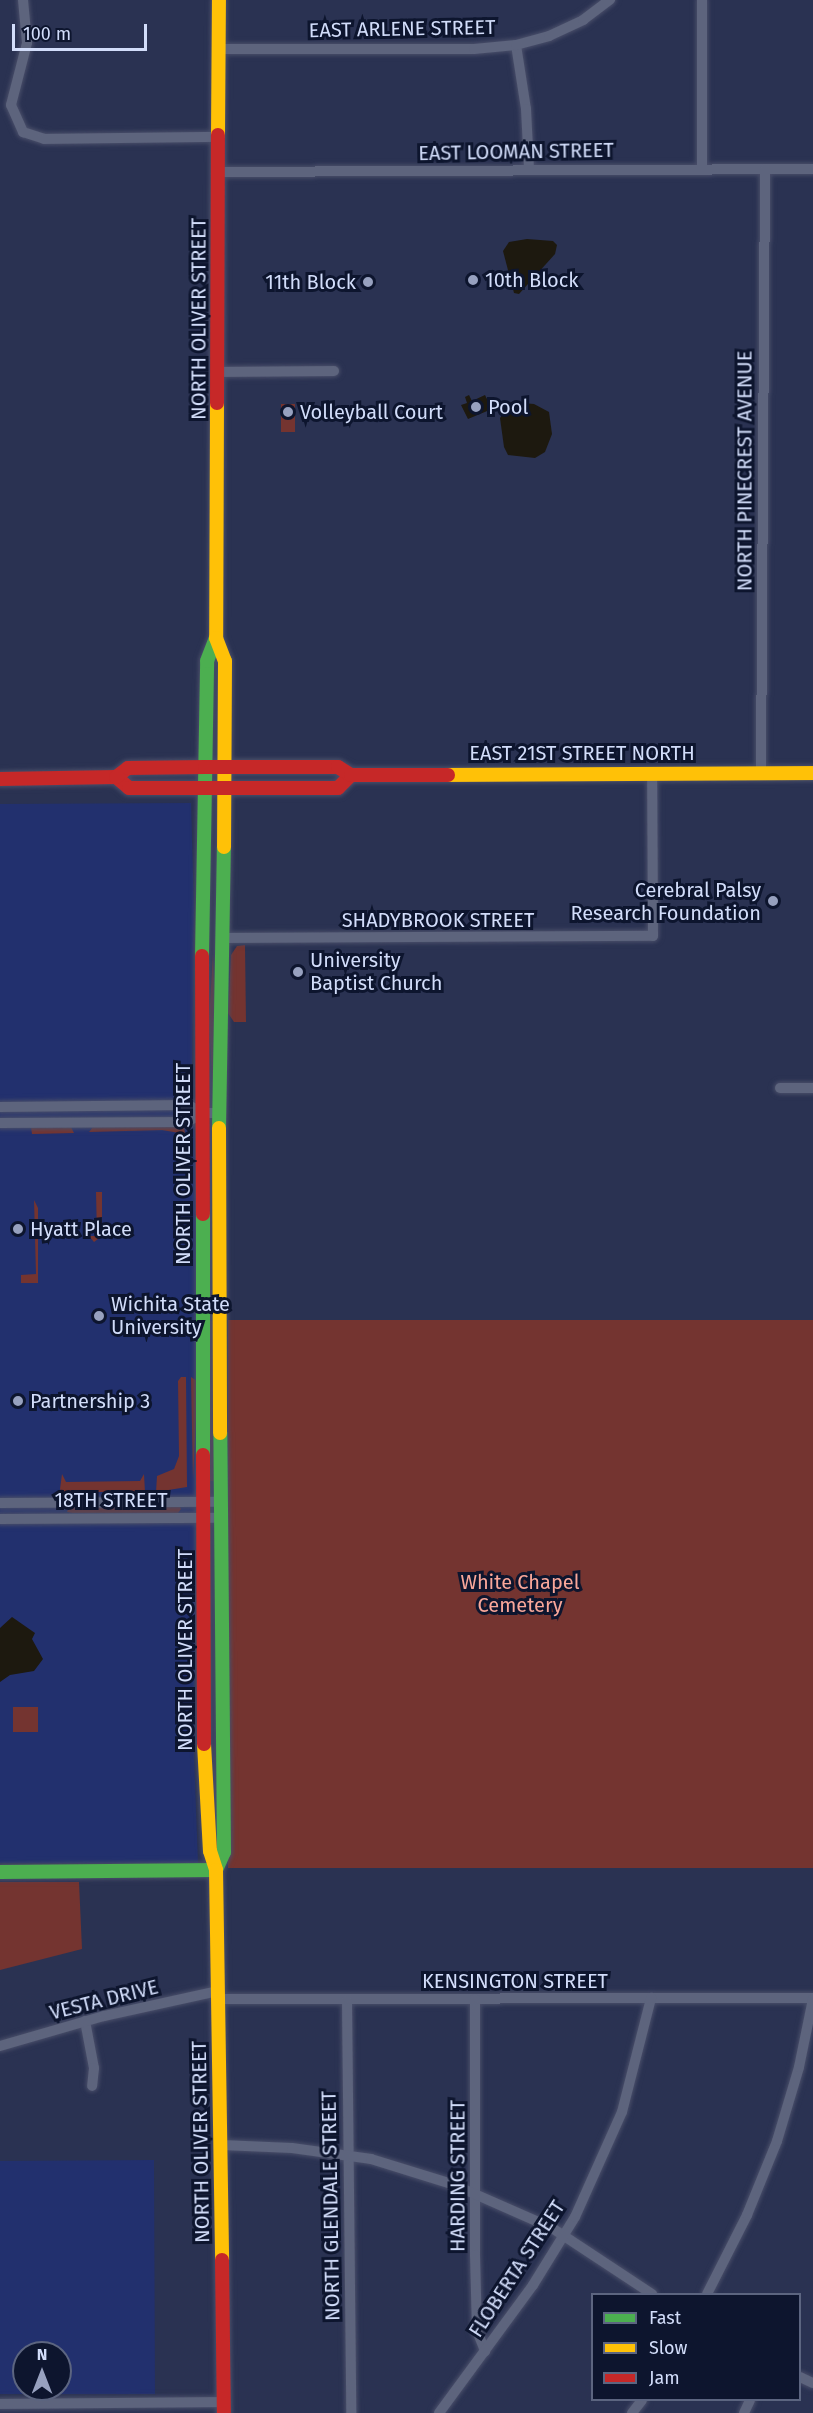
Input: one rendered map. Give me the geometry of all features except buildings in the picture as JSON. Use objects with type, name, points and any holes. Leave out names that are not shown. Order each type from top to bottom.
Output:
[{"type":"main road","name":"NORTH OLIVER STREET","points":[[219,0],[216,638],[207,661],[204,788],[204,1768],[210,1851],[216,1870],[222,2145],[224,2408]]},
{"type":"main road","name":"NORTH OLIVER STREET","points":[[216,638],[225,661],[226,767],[220,1113],[224,1852],[216,1870]]},
{"type":"main road","name":"EAST 21ST STREET NORTH","points":[[0,779],[116,777],[128,768],[205,767],[338,767],[351,775],[813,773]]},
{"type":"main road","name":"EAST 21ST STREET NORTH","points":[[116,777],[129,788],[338,788],[351,775]]},
{"type":"main road","points":[[0,1872],[216,1870]]},
{"type":"street","points":[[23,0],[27,43],[11,105],[17,125],[28,136],[44,139],[219,137]]},
{"type":"street","points":[[702,0],[702,169]]},
{"type":"street","name":"EAST ARLENE STREET","points":[[219,49],[474,49],[516,45],[557,32],[606,1]]},
{"type":"street","points":[[516,45],[526,109],[528,169]]},
{"type":"street","name":"NORTH PINECREST AVENUE","points":[[761,773],[765,169]]},
{"type":"street","name":"EAST LOOMAN STREET","points":[[218,172],[813,169]]},
{"type":"street","points":[[217,372],[334,371]]},
{"type":"street","name":"SHADYBROOK STREET","points":[[223,938],[653,936],[652,772]]},
{"type":"street","points":[[780,1088],[813,1088]]},
{"type":"street","points":[[0,1107],[188,1105],[203,1113],[220,1113]]},
{"type":"street","points":[[0,1123],[187,1122],[203,1113]]},
{"type":"street","name":"18TH STREET","points":[[0,1503],[222,1502]]},
{"type":"street","name":"18TH STREET","points":[[0,1519],[222,1518]]},
{"type":"street","name":"KENSINGTON STREET","points":[[218,1995],[347,2000],[813,1998]]},
{"type":"street","name":"VESTA DRIVE","points":[[0,2046],[85,2022],[218,1995]]},
{"type":"street","name":"FLOBERTA STREET","points":[[439,2413],[564,2235],[622,2112],[651,1998]]},
{"type":"street","points":[[708,2293],[747,2215],[777,2140],[800,2067],[813,1998]]},
{"type":"street","name":"HARDING STREET","points":[[475,1999],[477,2331],[484,2351]]},
{"type":"street","name":"NORTH GLENDALE STREET","points":[[347,2000],[351,2413]]},
{"type":"street","points":[[85,2022],[94,2068],[92,2086]]},
{"type":"street","points":[[222,2145],[371,2159],[475,2193],[564,2235],[649,2293]]},
{"type":"street","points":[[632,2413],[641,2401]]},
{"type":"street","points":[[0,2404],[95,2408],[224,2408]]},
{"type":"shaded area","points":[[527,239],[553,241],[557,245],[555,254],[519,294],[514,293],[503,251],[509,242]]},
{"type":"shaded area","name":"Pool","points":[[469,395],[472,401],[485,395],[492,409],[468,419],[461,405],[467,403],[465,397]]},
{"type":"shaded area","points":[[511,402],[534,404],[549,412],[552,434],[545,452],[535,458],[508,455],[504,447],[500,418]]},
{"type":"shaded area","name":"Wichita State University","points":[[191,803],[194,910],[192,1069],[198,1226],[194,1755],[198,1863],[0,1863],[0,804]]},
{"type":"shaded area","points":[[12,1617],[35,1633],[32,1639],[43,1659],[34,1671],[10,1675],[0,1682],[0,1628]]},
{"type":"shaded area","points":[[154,2160],[155,2394],[72,2394],[72,2341],[12,2341],[12,2394],[0,2394],[0,2161]]},
{"type":"green space","name":"Volleyball Court","points":[[281,404],[295,404],[295,432],[281,432]]},
{"type":"green space","points":[[245,945],[246,1022],[234,1022],[228,1013],[231,955],[237,946]]},
{"type":"green space","points":[[213,954],[216,1026],[213,1093],[209,1020]]},
{"type":"green space","points":[[31,1127],[71,1127],[74,1133],[32,1134]]},
{"type":"green space","points":[[93,1127],[184,1127],[185,1134],[162,1130],[89,1132]]},
{"type":"green space","points":[[96,1192],[102,1192],[102,1236],[94,1242],[89,1236],[97,1236]]},
{"type":"green space","points":[[34,1200],[38,1208],[38,1283],[21,1283],[21,1275],[36,1274]]},
{"type":"green space","name":"White Chapel Cemetery","points":[[228,1320],[813,1320],[813,1868],[228,1868]]},
{"type":"green space","points":[[209,1321],[215,1321],[215,1481],[210,1481]]},
{"type":"green space","points":[[181,1377],[186,1377],[187,1487],[156,1492],[157,1476],[174,1469],[179,1456],[178,1381]]},
{"type":"green space","points":[[191,1377],[197,1381],[193,1479]]},
{"type":"green space","points":[[62,1474],[66,1482],[140,1481],[144,1474],[145,1492],[62,1492],[60,1489]]},
{"type":"green space","points":[[69,1507],[180,1507],[181,1509],[178,1513],[72,1513],[67,1512]]},
{"type":"green space","points":[[13,1707],[38,1707],[38,1732],[13,1732]]},
{"type":"green space","points":[[0,1882],[79,1882],[82,1949],[0,1970]]},
{"type":"traffic: fast","points":[[202,956],[207,661],[216,638]]},
{"type":"traffic: fast","points":[[219,1128],[224,847]]},
{"type":"traffic: fast","points":[[203,1214],[203,1455]]},
{"type":"traffic: fast","points":[[216,1870],[224,1852],[220,1433]]},
{"type":"traffic: fast","points":[[0,1872],[216,1870]]},
{"type":"traffic: slow","points":[[218,135],[219,0]]},
{"type":"traffic: slow","points":[[217,403],[216,638],[225,661],[224,847]]},
{"type":"traffic: slow","points":[[448,775],[813,773]]},
{"type":"traffic: slow","points":[[219,1128],[220,1433]]},
{"type":"traffic: slow","points":[[204,1744],[210,1851],[216,1870],[222,2260]]},
{"type":"traffic: jam","points":[[217,403],[218,135]]},
{"type":"traffic: jam","points":[[0,779],[116,777],[128,768],[205,767],[338,767],[351,775],[448,775]]},
{"type":"traffic: jam","points":[[116,777],[129,788],[338,788],[351,775]]},
{"type":"traffic: jam","points":[[202,956],[203,1214]]},
{"type":"traffic: jam","points":[[203,1455],[204,1744]]},
{"type":"traffic: jam","points":[[222,2260],[224,2413]]},
{"type":"place","name":"10th Block","points":[[473,280]]},
{"type":"place","name":"11th Block","points":[[368,282]]},
{"type":"place","name":"Pool","points":[[476,407]]},
{"type":"place","name":"Volleyball Court","points":[[288,412]]},
{"type":"place","name":"Cerebral Palsy Research Foundation","points":[[773,901]]},
{"type":"place","name":"University Baptist Church","points":[[298,972]]},
{"type":"place","name":"Hyatt Place","points":[[18,1229]]},
{"type":"place","name":"Wichita State University","points":[[99,1316]]},
{"type":"place","name":"Partnership 3","points":[[18,1401]]}]
